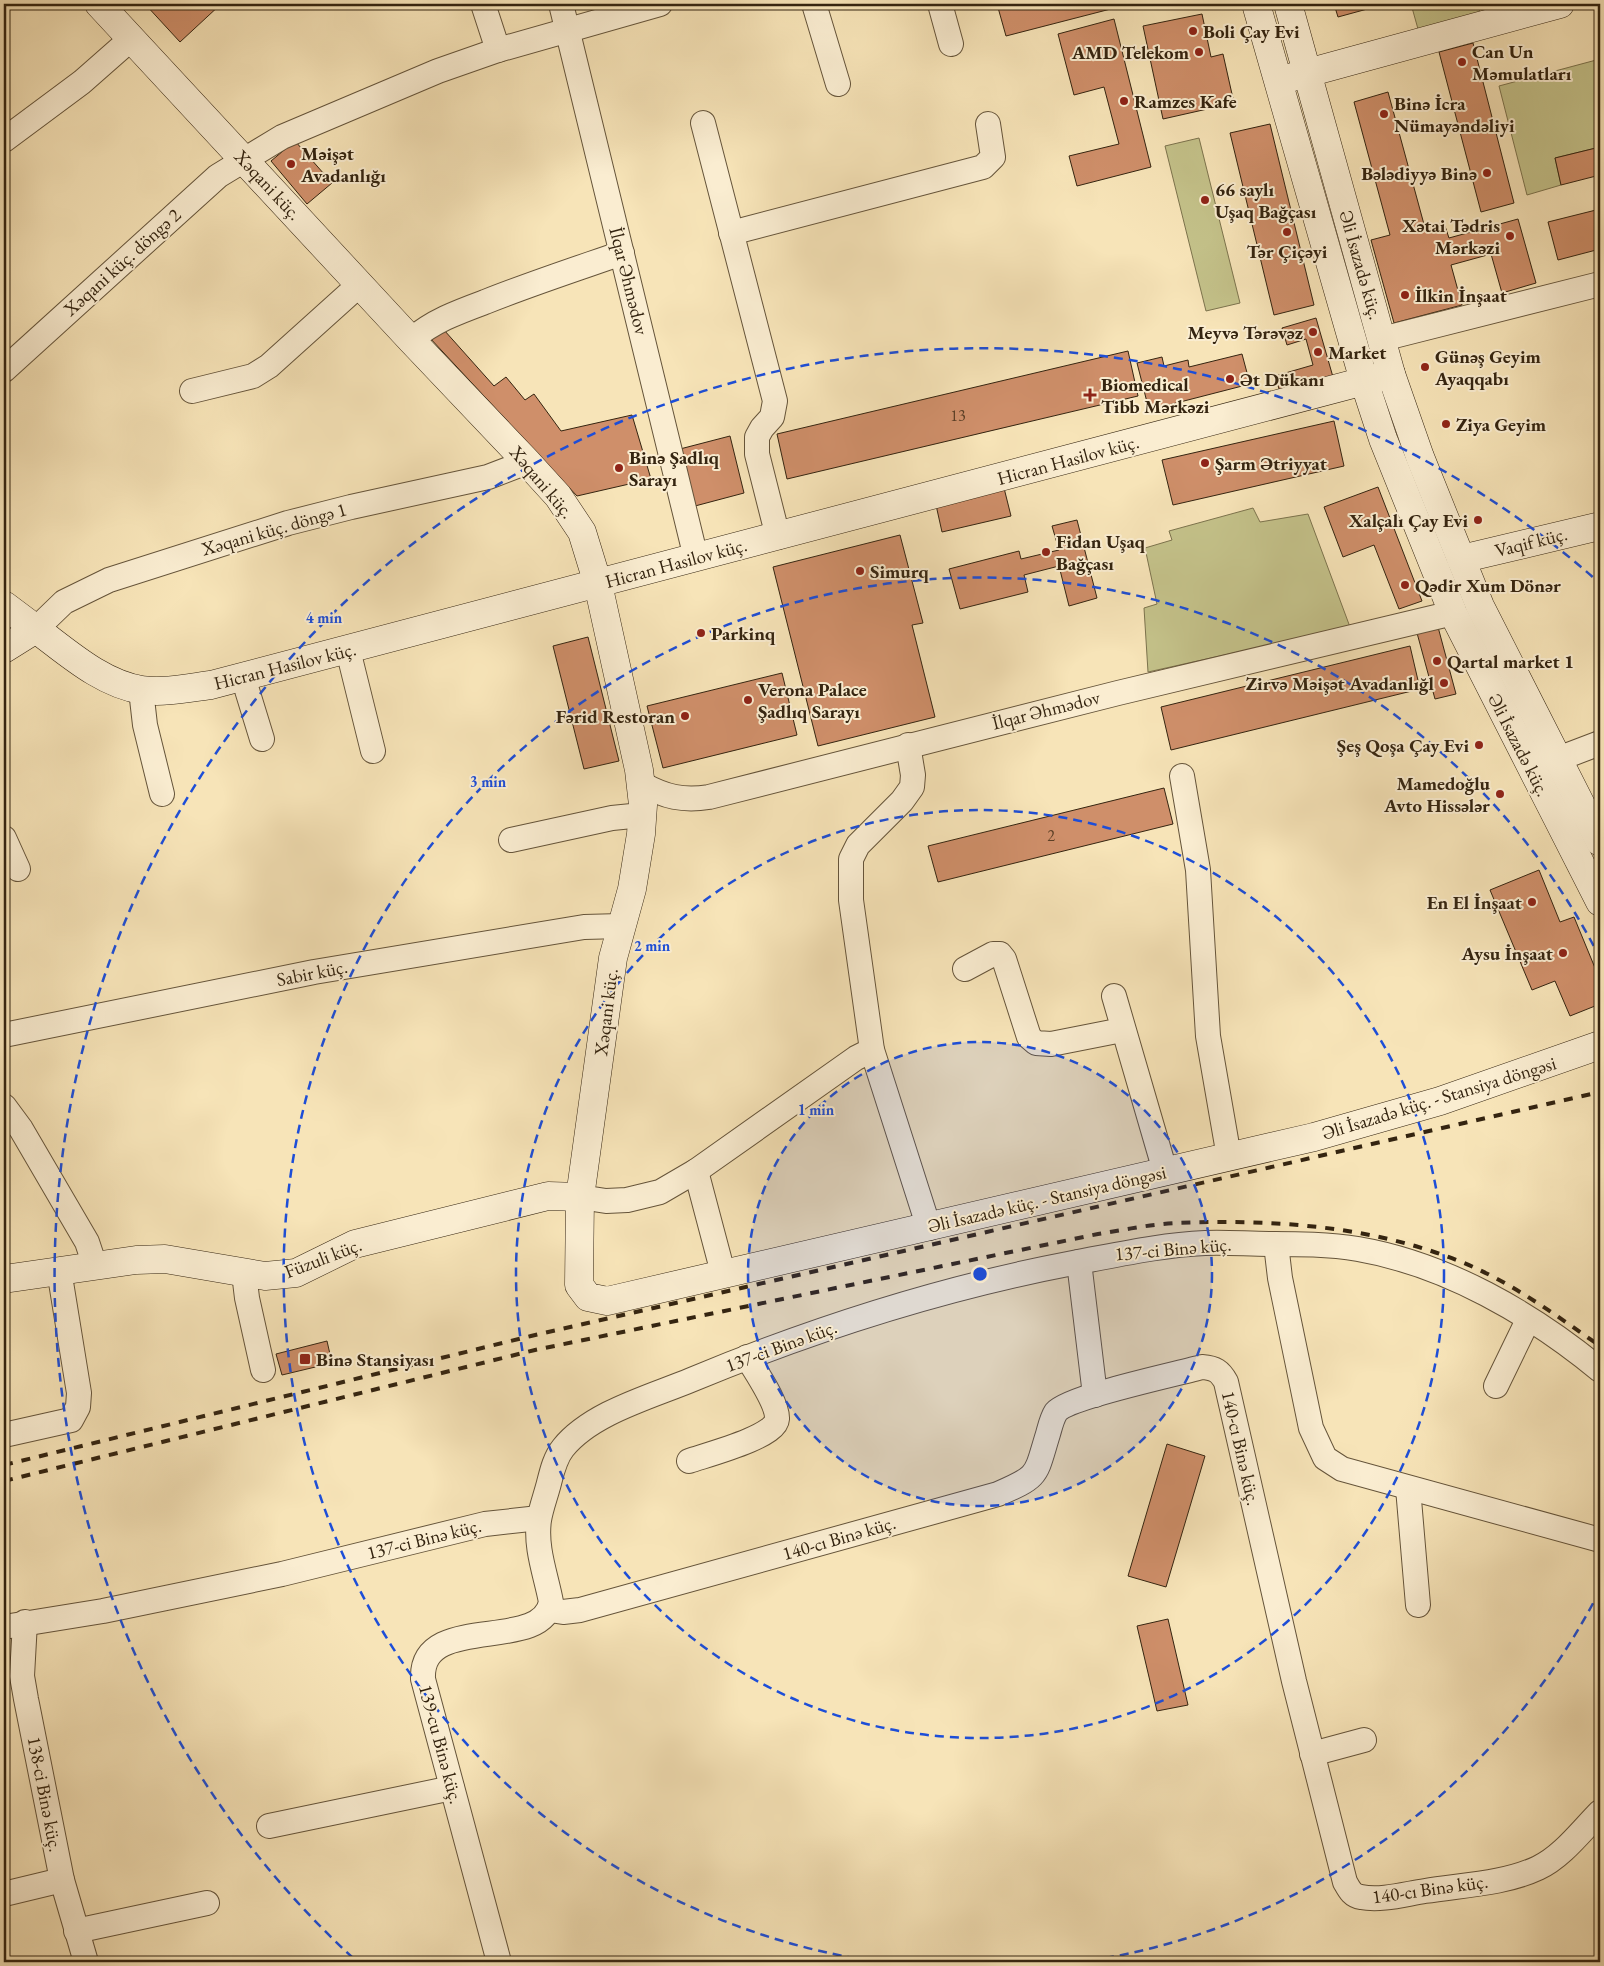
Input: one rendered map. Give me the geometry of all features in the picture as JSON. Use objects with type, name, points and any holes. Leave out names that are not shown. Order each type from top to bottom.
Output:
[{"type":"street","name":"Xəqani küç.","points":[[99,4],[244,158],[410,340],[527,462],[558,496],[582,532],[598,584],[642,784],[642,815],[632,889],[612,958],[580,1197]]},
{"type":"street","points":[[484,4],[498,50]]},
{"type":"street","name":"İlqar Əhmədov","points":[[561,4],[696,558]]},
{"type":"street","name":"Xəqani küç. döngə 2","points":[[4,370],[218,176],[244,158],[282,137],[438,71],[498,50],[660,4]]},
{"type":"street","points":[[814,4],[838,84]]},
{"type":"street","points":[[940,4],[951,44]]},
{"type":"street","name":"Əli İsazadə küç.","points":[[1256,4],[1364,381],[1383,439],[1454,613],[1600,902]]},
{"type":"street","name":"Əli İsazadə küç.","points":[[1288,4],[1392,374],[1420,457],[1480,606],[1600,842]]},
{"type":"street","points":[[1280,91],[1310,85],[1560,4]]},
{"type":"street","points":[[4,140],[82,82],[132,38]]},
{"type":"street","points":[[703,123],[775,401],[772,417],[757,437],[758,454],[778,536]]},
{"type":"street","points":[[731,233],[983,167],[993,157],[988,124]]},
{"type":"street","points":[[410,340],[427,326],[441,319],[516,290],[622,254]]},
{"type":"street","points":[[1382,339],[1600,284]]},
{"type":"street","points":[[192,391],[253,376],[261,371],[359,285]]},
{"type":"street","name":"Hicran Hasilov küç.","points":[[4,605],[90,669],[141,690],[184,689],[242,677],[348,650],[1392,374]]},
{"type":"street","name":"Xəqani küç. döngə 1","points":[[36,629],[64,602],[109,580],[288,523],[488,477],[527,462]]},
{"type":"street","name":"Vaqif küç.","points":[[1461,559],[1600,526]]},
{"type":"street","name":"İlqar Əhmədov","points":[[642,784],[662,795],[676,799],[693,799],[758,786],[908,745],[1454,613]]},
{"type":"street","points":[[4,648],[36,629]]},
{"type":"street","points":[[348,650],[373,751]]},
{"type":"street","points":[[242,677],[262,739]]},
{"type":"street","points":[[141,690],[145,725],[162,794]]},
{"type":"street","points":[[1558,759],[1600,743]]},
{"type":"street","points":[[908,745],[913,774],[912,787],[902,801],[858,845],[851,859],[851,900],[872,1050],[929,1228]]},
{"type":"street","points":[[1182,776],[1198,870],[1208,1036],[1229,1157]]},
{"type":"street","points":[[511,840],[612,818],[642,815]]},
{"type":"street","points":[[4,838],[18,869]]},
{"type":"street","name":"Sabir küç.","points":[[4,1034],[314,972],[584,927],[621,926]]},
{"type":"street","points":[[965,969],[993,954],[1000,954],[1004,959],[1029,1037],[1036,1043],[1051,1044],[1122,1030]]},
{"type":"street","points":[[1114,996],[1122,1030],[1165,1171]]},
{"type":"street","name":"Əli İsazadə küç. - Stansiya döngəsi","points":[[580,1197],[577,1279],[582,1292],[588,1297],[607,1301],[723,1273],[929,1228],[1333,1132],[1440,1101],[1600,1045]]},
{"type":"street","points":[[580,1197],[606,1201],[645,1198],[660,1192],[696,1171],[856,1058],[872,1050]]},
{"type":"street","points":[[4,1106],[21,1129],[87,1242],[95,1266]]},
{"type":"street","points":[[696,1171],[723,1273]]},
{"type":"street","name":"Füzuli küç.","points":[[4,1279],[136,1260],[164,1259],[265,1276],[296,1273],[355,1244],[548,1196],[580,1197]]},
{"type":"street","name":"137-ci Binə küç.","points":[[14,1624],[102,1611],[282,1574],[485,1524],[540,1518],[554,1463],[560,1451],[573,1436],[607,1415],[747,1357],[888,1308],[1026,1272],[1144,1249],[1188,1244],[1276,1244],[1357,1249],[1421,1266],[1464,1284],[1528,1320],[1600,1370]]},
{"type":"street","points":[[1276,1244],[1280,1278],[1311,1428],[1325,1458],[1342,1470],[1600,1540]]},
{"type":"street","points":[[1078,1262],[1095,1395]]},
{"type":"street","points":[[4,1436],[70,1420],[78,1407],[79,1393],[59,1270]]},
{"type":"street","points":[[244,1273],[247,1298],[263,1370]]},
{"type":"street","points":[[1496,1386],[1528,1320]]},
{"type":"street","points":[[689,1461],[760,1436],[773,1429],[777,1420],[774,1406],[747,1357]]},
{"type":"street","name":"140-cı Binə küç.","points":[[550,1610],[563,1612],[580,1610],[998,1494],[1030,1479],[1036,1470],[1056,1412],[1064,1406],[1095,1395],[1202,1367],[1213,1368],[1220,1372],[1226,1382],[1312,1754],[1345,1882],[1350,1891],[1359,1897],[1388,1897],[1497,1880],[1538,1868],[1551,1860],[1600,1812]]},
{"type":"street","points":[[1408,1488],[1418,1605]]},
{"type":"street","points":[[540,1518],[539,1546],[551,1602],[550,1610]]},
{"type":"street","name":"139-cu Binə küç.","points":[[499,1962],[423,1680],[423,1668],[428,1656],[435,1648],[446,1643],[513,1630],[539,1621],[550,1610]]},
{"type":"street","name":"138-ci Binə küç.","points":[[14,1624],[22,1676],[62,1880],[86,1962]]},
{"type":"street","points":[[1312,1754],[1364,1740]]},
{"type":"street","points":[[269,1826],[452,1788]]},
{"type":"street","points":[[4,1894],[62,1880]]},
{"type":"street","points":[[76,1931],[207,1903]]},
{"type":"shaded area","points":[[1411,4],[1477,4],[1480,12],[1418,29]]},
{"type":"shaded area","points":[[1600,59],[1600,147],[1555,158],[1561,185],[1527,195],[1499,86]]},
{"type":"shaded area","points":[[1199,138],[1240,303],[1206,311],[1165,146]]},
{"type":"shaded area","points":[[1253,508],[1260,522],[1308,514],[1350,627],[1148,672],[1144,608],[1157,604],[1145,548],[1172,540],[1169,531]]},
{"type":"building","points":[[145,4],[221,4],[180,42]]},
{"type":"building","points":[[997,4],[1130,4],[1006,36]]},
{"type":"building","points":[[1334,4],[1369,4],[1371,8],[1338,17]]},
{"type":"building","points":[[1202,14],[1211,57],[1223,54],[1234,103],[1163,119],[1143,26]]},
{"type":"building","points":[[1114,19],[1151,167],[1077,186],[1069,156],[1119,144],[1104,87],[1074,95],[1058,34]]},
{"type":"building","points":[[1473,43],[1514,203],[1481,212],[1439,52]]},
{"type":"building","points":[[1388,92],[1425,228],[1444,223],[1449,238],[1518,219],[1536,283],[1502,293],[1491,254],[1451,265],[1462,305],[1394,323],[1371,240],[1390,235],[1354,102]]},
{"type":"building","points":[[1270,124],[1314,305],[1274,315],[1230,133]]},
{"type":"building","points":[[295,141],[332,183],[307,204],[271,161]]},
{"type":"building","points":[[1600,147],[1600,175],[1561,185],[1555,158]]},
{"type":"building","points":[[1600,209],[1600,249],[1558,260],[1548,222]]},
{"type":"building","points":[[1316,318],[1333,377],[1280,392],[1275,376],[1313,365],[1306,339],[1287,345],[1282,328]]},
{"type":"building","points":[[444,330],[494,386],[506,377],[525,400],[534,394],[561,431],[632,415],[651,479],[577,496],[429,337]]},
{"type":"building","points":[[1128,351],[1138,396],[787,479],[777,434]]},
{"type":"building","points":[[1242,354],[1250,384],[1149,410],[1137,363],[1162,357],[1164,366],[1188,360],[1189,367]]},
{"type":"building","points":[[1334,421],[1344,466],[1173,505],[1162,460]]},
{"type":"building","points":[[730,436],[744,493],[695,506],[680,449]]},
{"type":"building","points":[[1378,487],[1422,601],[1399,609],[1374,545],[1343,557],[1324,507]]},
{"type":"building","points":[[1004,488],[1011,516],[942,532],[936,505]]},
{"type":"building","points":[[1077,520],[1097,598],[1069,606],[1059,566],[1024,575],[1028,592],[960,609],[949,569],[1019,551],[1021,559],[1059,550],[1052,526]]},
{"type":"building","points":[[900,535],[923,623],[912,625],[935,717],[818,746],[773,567]]},
{"type":"building","points":[[1438,627],[1456,694],[1435,699],[1417,633]]},
{"type":"building","points":[[588,637],[619,761],[584,769],[553,646]]},
{"type":"building","points":[[1410,646],[1420,689],[1171,750],[1161,707]]},
{"type":"building","points":[[782,673],[797,735],[663,768],[647,706]]},
{"type":"building","points":[[1164,788],[1173,824],[938,882],[928,846]]},
{"type":"building","points":[[1539,870],[1560,922],[1574,917],[1600,980],[1600,1004],[1570,1016],[1555,981],[1532,990],[1490,890]]},
{"type":"building","points":[[327,1341],[332,1363],[282,1375],[276,1354]]},
{"type":"building","points":[[1167,1444],[1205,1456],[1166,1587],[1128,1576]]},
{"type":"building","points":[[1168,1619],[1188,1705],[1157,1711],[1137,1626]]},
{"type":"railway","points":[[4,1465],[531,1336],[1600,1092]]},
{"type":"railway","points":[[4,1481],[535,1350],[1098,1234],[1167,1224],[1213,1222],[1287,1224],[1359,1233],[1430,1250],[1464,1263],[1500,1281],[1535,1301],[1600,1346]]},
{"type":"place","name":"Boli Çay Evi","points":[[1193,31]]},
{"type":"place","name":"AMD Telekom","points":[[1199,52]]},
{"type":"place","name":"Can Un Məmulatları","points":[[1462,62]]},
{"type":"place","name":"Ramzes Kafe","points":[[1124,101]]},
{"type":"place","name":"Binǝ İcra Nümayəndəliyi","points":[[1384,114]]},
{"type":"place","name":"Məişət Avadanlığı","points":[[291,164]]},
{"type":"place","name":"Bələdiyyə Binə","points":[[1487,173]]},
{"type":"place","name":"66 saylı Uşaq Bağçası","points":[[1205,200]]},
{"type":"place","name":"Tər Çiçəyi","points":[[1287,232]]},
{"type":"place","name":"Xətai Tədris Mərkəzi","points":[[1510,236]]},
{"type":"place","name":"İlkin İnşaat","points":[[1405,295]]},
{"type":"place","name":"Meyvə Tərəvəz","points":[[1313,332]]},
{"type":"place","name":"Market","points":[[1318,352]]},
{"type":"place","name":"Günəş Geyim Ayaqqabı","points":[[1425,367]]},
{"type":"place","name":"Ət Dükanı","points":[[1230,379]]},
{"type":"place","name":"Biomedical Tibb Mərkəzi","points":[[1090,395]]},
{"type":"place","name":"Ziya Geyim","points":[[1446,424]]},
{"type":"place","name":"Şarm Ətriyyat","points":[[1205,463]]},
{"type":"place","name":"Binə Şadlıq Sarayı","points":[[619,468]]},
{"type":"place","name":"Xalçalı Çay Evi","points":[[1478,520]]},
{"type":"place","name":"Fidan Uşaq Bağçası","points":[[1046,552]]},
{"type":"place","name":"Simurq","points":[[860,571]]},
{"type":"place","name":"Qədir Xum Dönər","points":[[1405,585]]},
{"type":"place","name":"Parkinq","points":[[701,633]]},
{"type":"place","name":"Qartal market 1","points":[[1437,661]]},
{"type":"place","name":"Zirvə Məişət Avadanlığl","points":[[1444,683]]},
{"type":"place","name":"Verona Palace Şadlıq Sarayı","points":[[748,700]]},
{"type":"place","name":"Fərid Restoran","points":[[685,716]]},
{"type":"place","name":"Şeş Qoşa Çay Evi","points":[[1479,745]]},
{"type":"place","name":"Mamedoğlu Avto Hissələr","points":[[1500,794]]},
{"type":"place","name":"En El İnşaat","points":[[1532,902]]},
{"type":"place","name":"Aysu İnşaat","points":[[1563,953]]},
{"type":"place","name":"Binǝ Stansiyası","points":[[305,1359]]}]
